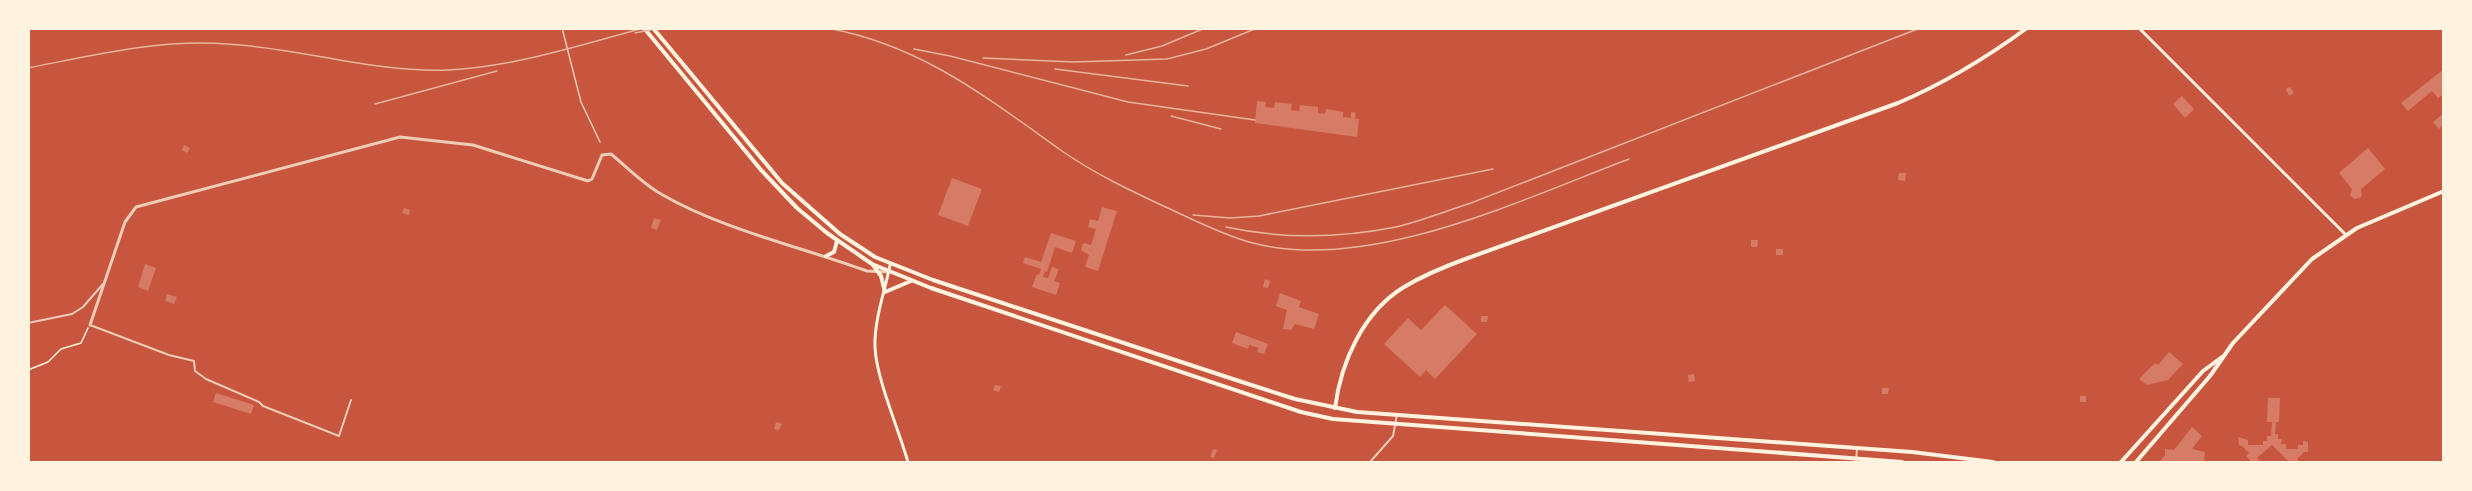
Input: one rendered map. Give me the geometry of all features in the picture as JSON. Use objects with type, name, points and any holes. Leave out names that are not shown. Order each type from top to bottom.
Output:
[{"type":"main road","points":[[644,28],[778,189],[837,241],[872,264],[912,281],[1301,412],[1333,419],[1856,461],[1902,462]]},
{"type":"main road","points":[[653,28],[782,183],[840,234],[890,265],[1052,321],[1295,399],[1335,408],[1912,452],[1993,462]]},
{"type":"main road","points":[[1333,419],[1339,383],[1358,336],[1387,299],[1403,287],[1468,258],[1898,103],[1950,79],[1988,57],[2027,28]]},
{"type":"main road","points":[[2139,28],[2345,234]]},
{"type":"main road","points":[[2136,462],[2210,376],[2222,357],[2313,259],[2345,234],[2444,191]]},
{"type":"main road","points":[[826,256],[834,252],[837,241]]},
{"type":"main road","points":[[872,264],[878,272],[885,292]]},
{"type":"main road","points":[[890,265],[878,317],[875,348],[908,462]]},
{"type":"main road","points":[[885,292],[912,281]]},
{"type":"main road","points":[[2121,462],[2203,371],[2222,357]]},
{"type":"street","points":[[561,28],[584,110],[600,142]]},
{"type":"street","points":[[351,400],[339,436],[263,406],[259,402],[206,379],[195,371],[194,361],[169,356],[90,325],[125,222],[135,207],[400,137],[472,145],[588,181],[592,179],[599,159],[605,154],[611,154],[650,188],[703,215],[867,271],[889,272]]},
{"type":"street","points":[[837,241],[840,234]]},
{"type":"street","points":[[28,323],[72,314],[82,307],[105,281]]},
{"type":"street","points":[[2168,411],[2174,417]]},
{"type":"street","points":[[1370,462],[1393,436],[1398,414]]},
{"type":"street","points":[[1856,461],[1857,448]]},
{"type":"path","points":[[28,370],[48,362],[61,350],[81,343],[90,325]]},
{"type":"building","points":[[2444,69],[2444,94],[2438,98],[2432,91],[2408,111],[2401,103]]},
{"type":"building","points":[[2290,87],[2294,93],[2289,96],[2286,89]]},
{"type":"building","points":[[2182,96],[2194,109],[2185,118],[2173,104]]},
{"type":"building","points":[[1257,101],[1266,102],[1265,107],[1274,108],[1275,102],[1292,104],[1291,110],[1299,111],[1300,105],[1318,107],[1318,113],[1325,114],[1326,109],[1343,112],[1343,117],[1351,118],[1351,112],[1356,113],[1355,119],[1359,119],[1357,137],[1255,123]]},
{"type":"building","points":[[2444,113],[2444,125],[2439,129],[2433,122]]},
{"type":"building","points":[[184,145],[190,148],[187,153],[182,150]]},
{"type":"building","points":[[2368,148],[2385,169],[2361,189],[2360,198],[2354,199],[2350,195],[2352,189],[2339,173]]},
{"type":"building","points":[[1899,173],[1906,173],[1905,181],[1898,180]]},
{"type":"building","points":[[952,178],[982,189],[968,226],[938,215]]},
{"type":"building","points":[[1102,207],[1117,211],[1098,271],[1085,267],[1089,255],[1081,250],[1083,243],[1091,245],[1096,229],[1088,227],[1090,219],[1098,221]]},
{"type":"building","points":[[404,208],[410,210],[409,215],[402,213]]},
{"type":"building","points":[[654,218],[661,220],[657,230],[651,228]]},
{"type":"building","points":[[1051,233],[1076,241],[1072,253],[1055,247],[1047,272],[1045,271],[1043,277],[1048,278],[1052,267],[1059,269],[1054,281],[1060,283],[1056,295],[1032,287],[1041,269],[1023,263],[1025,257],[1041,262]]},
{"type":"building","points":[[1751,240],[1758,240],[1757,247],[1751,247]]},
{"type":"building","points":[[1776,249],[1783,249],[1783,255],[1776,255]]},
{"type":"building","points":[[145,264],[156,268],[148,291],[138,287]]},
{"type":"building","points":[[1265,279],[1270,281],[1268,288],[1263,287]]},
{"type":"building","points":[[1280,293],[1301,301],[1299,307],[1319,314],[1314,329],[1295,324],[1291,330],[1283,329],[1287,310],[1276,306]]},
{"type":"building","points":[[167,294],[177,297],[174,304],[165,301]]},
{"type":"building","points":[[1445,305],[1477,334],[1435,379],[1426,370],[1420,377],[1384,344],[1408,318],[1421,330]]},
{"type":"building","points":[[1481,316],[1488,316],[1487,322],[1481,322]]},
{"type":"building","points":[[1236,332],[1268,344],[1264,354],[1257,352],[1259,348],[1249,345],[1248,349],[1232,343]]},
{"type":"building","points":[[2169,352],[2183,364],[2168,380],[2147,385],[2139,379],[2155,363],[2158,365]]},
{"type":"building","points":[[1694,374],[1695,381],[1689,382],[1688,375]]},
{"type":"building","points":[[995,385],[1001,386],[999,392],[993,390]]},
{"type":"building","points":[[1882,388],[1889,388],[1888,394],[1882,394]]},
{"type":"building","points":[[216,393],[254,405],[251,414],[213,402]]},
{"type":"building","points":[[2080,396],[2086,396],[2086,402],[2080,402]]},
{"type":"building","points":[[2268,398],[2280,398],[2279,422],[2276,422],[2275,434],[2278,434],[2278,439],[2282,439],[2281,444],[2286,444],[2286,449],[2298,449],[2298,445],[2303,445],[2303,441],[2308,442],[2308,452],[2304,452],[2297,459],[2300,462],[2289,462],[2272,445],[2257,458],[2261,462],[2248,462],[2250,460],[2246,456],[2249,453],[2239,445],[2238,437],[2248,440],[2248,445],[2263,445],[2263,441],[2267,441],[2267,436],[2271,436],[2272,422],[2267,422]]},
{"type":"building","points":[[776,422],[782,424],[779,430],[774,429]]},
{"type":"building","points":[[2192,427],[2202,436],[2192,449],[2205,452],[2204,462],[2160,461],[2165,455],[2165,449],[2174,450]]},
{"type":"building","points":[[1213,449],[1217,450],[1214,458],[1210,457]]},
{"type":"railway","points":[[28,68],[127,49],[202,43],[255,46],[392,68],[448,70],[522,60],[644,28]]},
{"type":"railway","points":[[635,33],[659,28]]},
{"type":"railway","points":[[827,28],[861,36],[923,60],[979,93],[1075,159],[1142,196],[1239,239],[1294,250],[1342,249],[1392,241],[1442,228],[1492,212],[1629,159]]},
{"type":"railway","points":[[1126,55],[1162,46],[1205,28]]},
{"type":"railway","points":[[983,58],[1073,62],[1167,59],[1206,49],[1257,28]]},
{"type":"railway","points":[[1226,227],[1268,234],[1311,236],[1375,231],[1405,225],[1471,203],[1920,28]]},
{"type":"railway","points":[[914,49],[950,56],[1128,102],[1255,120]]},
{"type":"railway","points":[[1055,69],[1188,86]]},
{"type":"railway","points":[[375,104],[497,71]]},
{"type":"railway","points":[[1171,116],[1221,129]]},
{"type":"railway","points":[[1193,215],[1230,218],[1259,216],[1493,169]]}]
